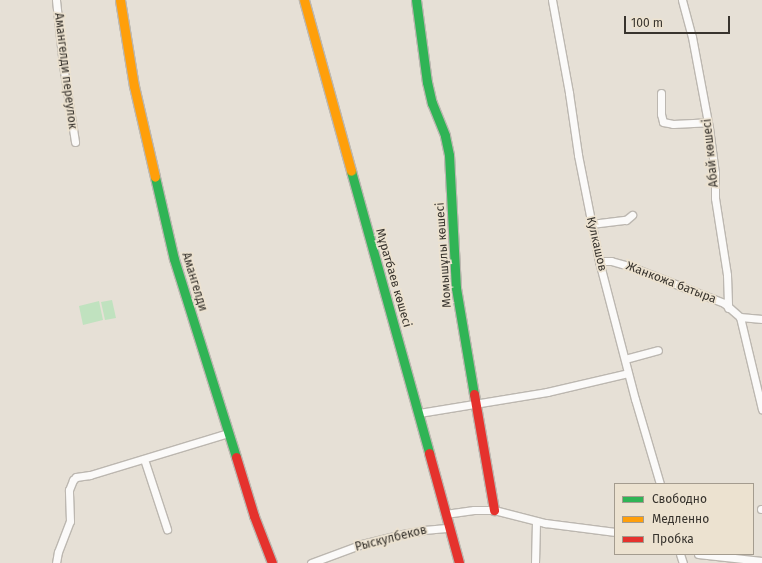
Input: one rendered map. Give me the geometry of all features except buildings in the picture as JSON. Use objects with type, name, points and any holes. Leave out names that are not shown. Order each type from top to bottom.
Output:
[{"type":"street","name":"Амангелди переулок","points":[[56,0],[63,65],[75,142]]},
{"type":"street","name":"Амангелди","points":[[120,0],[134,86],[174,259],[254,516],[272,563]]},
{"type":"street","name":"Мұратбаев көшесі","points":[[304,0],[419,413],[459,563]]},
{"type":"street","name":"Момышұлы көшесі","points":[[416,0],[427,82],[432,103],[445,136],[449,155],[456,288],[494,510]]},
{"type":"street","name":"Кулкашов","points":[[552,0],[599,262],[628,373],[660,483]]},
{"type":"street","name":"Абай көшесі","points":[[682,0],[692,38],[708,122],[715,173],[716,205],[726,275],[728,308]]},
{"type":"street","points":[[660,93],[660,110],[663,122],[673,124],[708,122]]},
{"type":"street","points":[[591,224],[626,220],[632,215]]},
{"type":"street","name":"Жанкожа батыра","points":[[599,262],[611,261],[629,266],[703,294],[724,303],[740,317]]},
{"type":"street","points":[[762,318],[740,317],[762,409]]},
{"type":"street","points":[[625,359],[658,350]]},
{"type":"street","points":[[419,413],[547,392],[628,373]]},
{"type":"street","points":[[56,563],[58,552],[70,520],[69,490],[73,480],[76,477],[90,475],[228,433]]},
{"type":"street","points":[[144,459],[167,529]]},
{"type":"street","points":[[445,514],[474,510],[494,510],[536,521],[614,532]]},
{"type":"street","points":[[535,563],[536,521]]},
{"type":"street","name":"Рыскулбеков","points":[[310,563],[362,544],[424,530],[449,528]]},
{"type":"street","points":[[704,555],[737,560],[762,561]]},
{"type":"green space","points":[[112,300],[116,318],[105,320],[101,302]]},
{"type":"green space","points":[[99,301],[103,320],[83,325],[79,306]]},
{"type":"traffic: fast","points":[[416,0],[427,82],[432,103],[445,136],[449,155],[456,288],[474,394]]},
{"type":"traffic: fast","points":[[351,171],[429,453]]},
{"type":"traffic: fast","points":[[155,177],[174,259],[236,457]]},
{"type":"traffic: slow","points":[[120,0],[134,86],[155,177]]},
{"type":"traffic: slow","points":[[304,0],[351,171]]},
{"type":"traffic: jam","points":[[474,394],[494,510]]},
{"type":"traffic: jam","points":[[429,453],[459,563]]},
{"type":"traffic: jam","points":[[236,457],[254,516],[272,563]]}]
